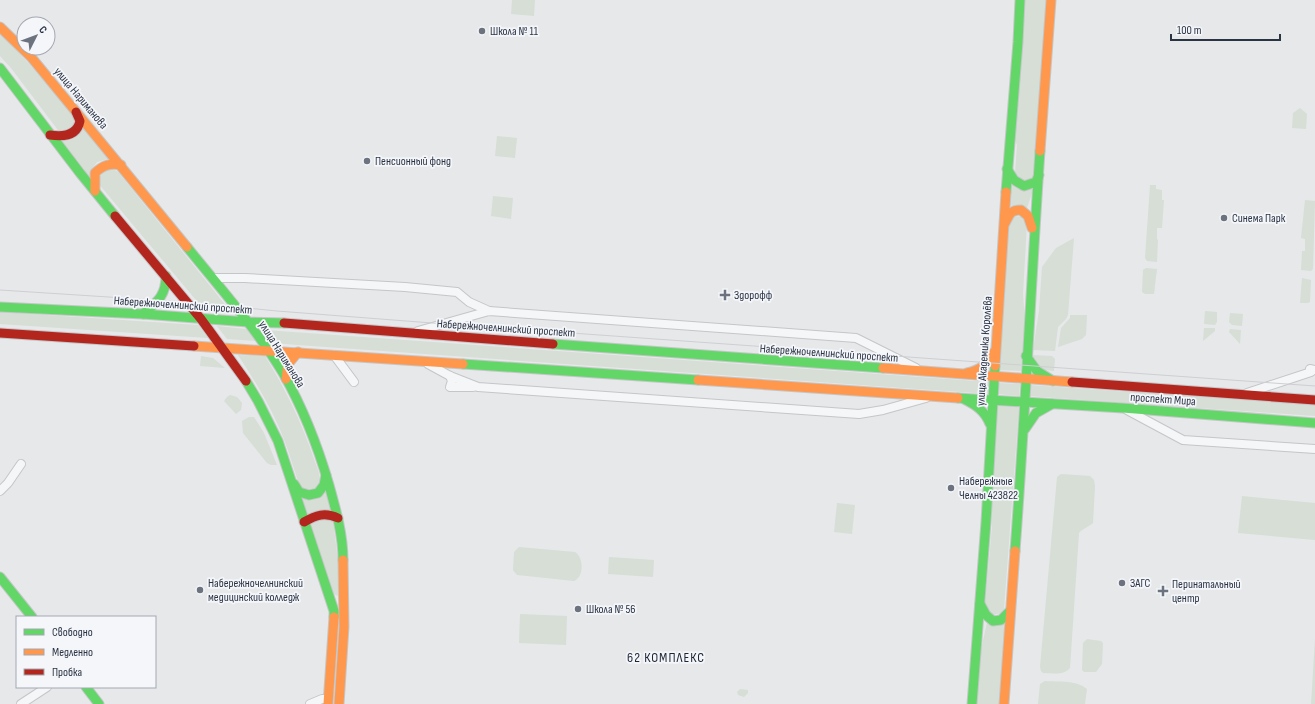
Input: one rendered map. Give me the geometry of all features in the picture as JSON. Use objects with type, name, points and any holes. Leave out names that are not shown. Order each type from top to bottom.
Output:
[{"type":"main road","name":"улица Академика Королёва","points":[[972,704],[986,522],[1007,169],[1020,25],[1020,0]]},
{"type":"main road","points":[[1004,704],[1024,432],[1026,356],[1051,0]]},
{"type":"main road","name":"улица Нариманова","points":[[0,27],[31,57],[213,278],[269,351],[286,379],[308,423],[326,475],[338,518],[344,593],[344,627],[339,704]]},
{"type":"main road","points":[[0,68],[50,135],[201,319],[223,348],[258,401],[278,441],[334,611],[334,630],[328,701]]},
{"type":"main road","points":[[50,135],[70,135],[77,128],[80,121],[76,111]]},
{"type":"main road","points":[[95,191],[95,173],[102,165],[110,163],[121,165]]},
{"type":"main road","points":[[1007,169],[1014,180],[1024,186],[1036,182],[1039,175]]},
{"type":"main road","points":[[1004,227],[1010,213],[1020,209],[1026,212],[1031,221],[1034,245]]},
{"type":"main road","points":[[143,314],[163,296],[166,276]]},
{"type":"main road","name":"Набережночелнинский проспект","points":[[0,306],[143,314],[248,322],[276,322],[922,372],[963,373],[1010,378]]},
{"type":"main road","points":[[0,333],[993,400]]},
{"type":"main road","points":[[963,373],[978,371],[985,366],[996,348]]},
{"type":"main road","points":[[286,379],[287,366],[298,352]]},
{"type":"main road","points":[[1026,356],[1037,371],[1054,381]]},
{"type":"main road","name":"проспект Мира","points":[[1010,378],[1315,400]]},
{"type":"main road","points":[[961,398],[977,405],[983,410],[988,418],[991,429]]},
{"type":"main road","name":"проспект Мира","points":[[993,400],[1123,408],[1315,423]]},
{"type":"main road","points":[[1024,432],[1030,418],[1036,412],[1052,404]]},
{"type":"main road","points":[[292,482],[299,492],[309,496],[318,493],[324,485],[326,475]]},
{"type":"main road","points":[[304,522],[321,514],[330,514],[338,518]]},
{"type":"main road","points":[[0,577],[31,616]]},
{"type":"main road","points":[[980,602],[985,616],[996,622],[1003,620],[1010,611]]},
{"type":"main road","points":[[87,688],[100,704]]},
{"type":"street","points":[[213,278],[260,279],[382,286],[457,292],[469,302],[489,311]]},
{"type":"street","points":[[410,333],[489,311],[856,338],[922,372]]},
{"type":"street","points":[[334,355],[354,382]]},
{"type":"street","points":[[424,361],[450,376],[478,387],[859,414],[883,410],[934,396]]},
{"type":"street","points":[[1244,394],[1311,372],[1310,369],[1315,370]]},
{"type":"street","points":[[1123,408],[1183,440],[1315,449]]},
{"type":"street","points":[[0,491],[21,464]]},
{"type":"street","points":[[21,704],[45,688]]},
{"type":"street","points":[[310,704],[322,699],[328,701]]},
{"type":"shaded area","points":[[512,0],[535,0],[534,16],[511,14]]},
{"type":"shaded area","points":[[1024,0],[1047,0],[1035,176],[1026,182],[1015,174],[1017,145],[1014,137]]},
{"type":"shaded area","points":[[0,33],[16,50],[16,56],[22,56],[72,113],[75,123],[68,131],[58,130],[11,68],[0,56]]},
{"type":"shaded area","points":[[1300,108],[1307,114],[1306,129],[1292,128],[1293,113]]},
{"type":"shaded area","points":[[83,126],[111,158],[97,162],[90,171],[91,178],[62,141],[72,139],[77,135]]},
{"type":"shaded area","points":[[497,136],[517,138],[515,158],[495,156]]},
{"type":"shaded area","points":[[107,169],[113,169],[118,172],[232,313],[206,312],[98,183],[101,175]]},
{"type":"shaded area","points":[[1010,184],[1017,188],[1034,187],[1027,208],[1014,205],[1009,206]]},
{"type":"shaded area","points":[[1150,185],[1156,185],[1156,189],[1162,190],[1162,200],[1164,200],[1162,228],[1157,228],[1157,262],[1147,261],[1145,258]]},
{"type":"shaded area","points":[[493,196],[513,198],[511,219],[491,216]]},
{"type":"shaded area","points":[[1305,200],[1315,201],[1313,269],[1311,271],[1301,270],[1302,251],[1305,251],[1305,239],[1301,238]]},
{"type":"shaded area","points":[[1014,216],[1023,217],[1027,223],[1023,294],[1025,321],[1021,371],[999,370],[1009,223]]},
{"type":"shaded area","points":[[1074,238],[1068,315],[1058,327],[1055,351],[1033,350],[1039,311],[1042,267],[1056,248]]},
{"type":"shaded area","points":[[1146,268],[1157,269],[1154,294],[1145,294],[1142,292],[1143,270]]},
{"type":"shaded area","points":[[1302,278],[1311,280],[1310,302],[1308,303],[1300,303]]},
{"type":"shaded area","points":[[1205,311],[1217,312],[1217,322],[1215,325],[1204,324]]},
{"type":"shaded area","points":[[0,312],[198,325],[208,338],[0,324]]},
{"type":"shaded area","points":[[1230,313],[1243,314],[1242,326],[1232,325],[1229,322]]},
{"type":"shaded area","points":[[1070,315],[1087,315],[1086,335],[1082,339],[1058,347],[1061,328],[1070,318]]},
{"type":"shaded area","points":[[217,326],[246,329],[256,341],[227,339]]},
{"type":"shaded area","points":[[1204,328],[1215,328],[1215,331],[1203,341]]},
{"type":"shaded area","points":[[1230,329],[1241,330],[1240,344],[1229,332]]},
{"type":"shaded area","points":[[265,330],[990,382],[989,394],[298,345],[273,343]]},
{"type":"shaded area","points":[[238,355],[265,356],[279,381],[298,419],[319,472],[319,484],[311,491],[300,487],[274,416],[260,389]]},
{"type":"shaded area","points":[[1032,355],[1052,356],[1055,359],[1054,371],[1044,370],[1035,364]]},
{"type":"shaded area","points":[[201,356],[213,358],[225,368],[200,366]]},
{"type":"shaded area","points":[[998,383],[1020,384],[1019,396],[998,394]]},
{"type":"shaded area","points":[[1029,385],[1315,405],[1315,416],[1028,396]]},
{"type":"shaded area","points":[[230,395],[237,397],[242,403],[241,410],[236,414],[224,401]]},
{"type":"shaded area","points":[[997,406],[1019,407],[1004,609],[1001,613],[993,615],[989,613],[985,605],[992,526],[991,489]]},
{"type":"shaded area","points":[[249,417],[254,417],[264,433],[277,465],[267,463],[243,433],[242,421]]},
{"type":"shaded area","points":[[1061,474],[1090,476],[1094,480],[1095,486],[1093,523],[1079,533],[1070,668],[1067,671],[1054,674],[1043,673],[1040,667],[1057,477]]},
{"type":"shaded area","points":[[327,491],[332,511],[306,515],[301,496]]},
{"type":"shaded area","points":[[1242,496],[1315,503],[1315,540],[1238,533]]},
{"type":"shaded area","points":[[837,503],[855,505],[852,534],[834,532]]},
{"type":"shaded area","points":[[320,518],[333,520],[338,561],[338,596],[332,593],[311,524]]},
{"type":"shaded area","points":[[519,547],[575,552],[580,558],[582,567],[580,576],[574,581],[517,575],[513,570],[514,552]]},
{"type":"shaded area","points":[[609,557],[654,560],[653,577],[608,574]]},
{"type":"shaded area","points":[[520,614],[567,616],[566,645],[519,643]]},
{"type":"shaded area","points":[[987,623],[1005,625],[999,704],[976,704],[980,654]]},
{"type":"shaded area","points":[[1087,639],[1101,641],[1103,643],[1102,664],[1096,672],[1084,672],[1082,670],[1083,643]]},
{"type":"shaded area","points":[[1315,639],[1315,704],[1311,704]]},
{"type":"shaded area","points":[[1045,681],[1067,682],[1083,686],[1087,689],[1085,704],[1038,704],[1040,684]]},
{"type":"shaded area","points":[[740,689],[748,690],[748,693],[744,697],[738,695],[737,692]]},
{"type":"tram line","points":[[0,290],[186,302],[277,311],[445,324],[1315,386]]},
{"type":"traffic: fast","points":[[1006,192],[1020,0]]},
{"type":"traffic: fast","points":[[0,68],[80,173],[115,216]]},
{"type":"traffic: fast","points":[[1015,551],[1040,151]]},
{"type":"traffic: fast","points":[[1007,169],[1014,180],[1024,186],[1036,182],[1039,175]]},
{"type":"traffic: fast","points":[[187,247],[261,340],[283,373],[297,400],[315,442],[329,485],[337,513],[343,560]]},
{"type":"traffic: fast","points":[[143,314],[160,298],[166,283],[166,276]]},
{"type":"traffic: fast","points":[[0,307],[284,323]]},
{"type":"traffic: fast","points":[[553,344],[883,368]]},
{"type":"traffic: fast","points":[[1026,356],[1037,371],[1053,381]]},
{"type":"traffic: fast","points":[[463,364],[698,380]]},
{"type":"traffic: fast","points":[[972,704],[986,522],[995,366]]},
{"type":"traffic: fast","points":[[246,381],[278,441],[334,611],[334,617]]},
{"type":"traffic: fast","points":[[958,398],[1123,408],[1315,423]]},
{"type":"traffic: fast","points":[[964,399],[980,409],[986,415],[990,424]]},
{"type":"traffic: fast","points":[[1025,429],[1036,413],[1052,404]]},
{"type":"traffic: fast","points":[[294,484],[299,492],[309,495],[318,493],[324,485],[326,475]]},
{"type":"traffic: fast","points":[[0,577],[31,616]]},
{"type":"traffic: fast","points":[[980,604],[986,615],[993,621],[1001,620],[1010,611]]},
{"type":"traffic: fast","points":[[87,688],[99,704]]},
{"type":"traffic: slow","points":[[1040,151],[1051,0]]},
{"type":"traffic: slow","points":[[0,27],[31,57],[187,247]]},
{"type":"traffic: slow","points":[[95,191],[95,173],[107,165],[121,165]]},
{"type":"traffic: slow","points":[[995,366],[1006,192]]},
{"type":"traffic: slow","points":[[1005,223],[1012,212],[1021,210],[1028,216],[1032,228]]},
{"type":"traffic: slow","points":[[194,346],[463,364]]},
{"type":"traffic: slow","points":[[286,379],[288,364],[298,352]]},
{"type":"traffic: slow","points":[[967,373],[983,366],[994,352]]},
{"type":"traffic: slow","points":[[883,368],[1072,382]]},
{"type":"traffic: slow","points":[[698,380],[958,398]]},
{"type":"traffic: slow","points":[[1004,704],[1015,551]]},
{"type":"traffic: slow","points":[[339,704],[344,627],[343,560]]},
{"type":"traffic: slow","points":[[328,704],[334,617]]},
{"type":"traffic: jam","points":[[50,135],[60,136],[73,133],[80,121],[76,112]]},
{"type":"traffic: jam","points":[[115,216],[201,319],[246,381]]},
{"type":"traffic: jam","points":[[284,323],[553,344]]},
{"type":"traffic: jam","points":[[0,333],[194,346]]},
{"type":"traffic: jam","points":[[1072,382],[1315,400]]},
{"type":"traffic: jam","points":[[304,522],[321,515],[329,515],[338,518]]},
{"type":"place","name":"Школа № 11","points":[[482,31]]},
{"type":"place","name":"Пенсионный фонд","points":[[367,161]]},
{"type":"place","name":"Синема Парк","points":[[1224,218]]},
{"type":"place","name":"Здорофф","points":[[725,295]]},
{"type":"place","name":"Набережные Челны 423822","points":[[951,488]]},
{"type":"place","name":"ЗАГС","points":[[1122,583]]},
{"type":"place","name":"Набережночелнинский медицинский колледж","points":[[200,590]]},
{"type":"place","name":"Перинатальный центр","points":[[1163,591]]},
{"type":"place","name":"Школа № 56","points":[[578,609]]},
{"type":"district","name":"62 КОМПЛЕКС","points":[[666,657]]}]
